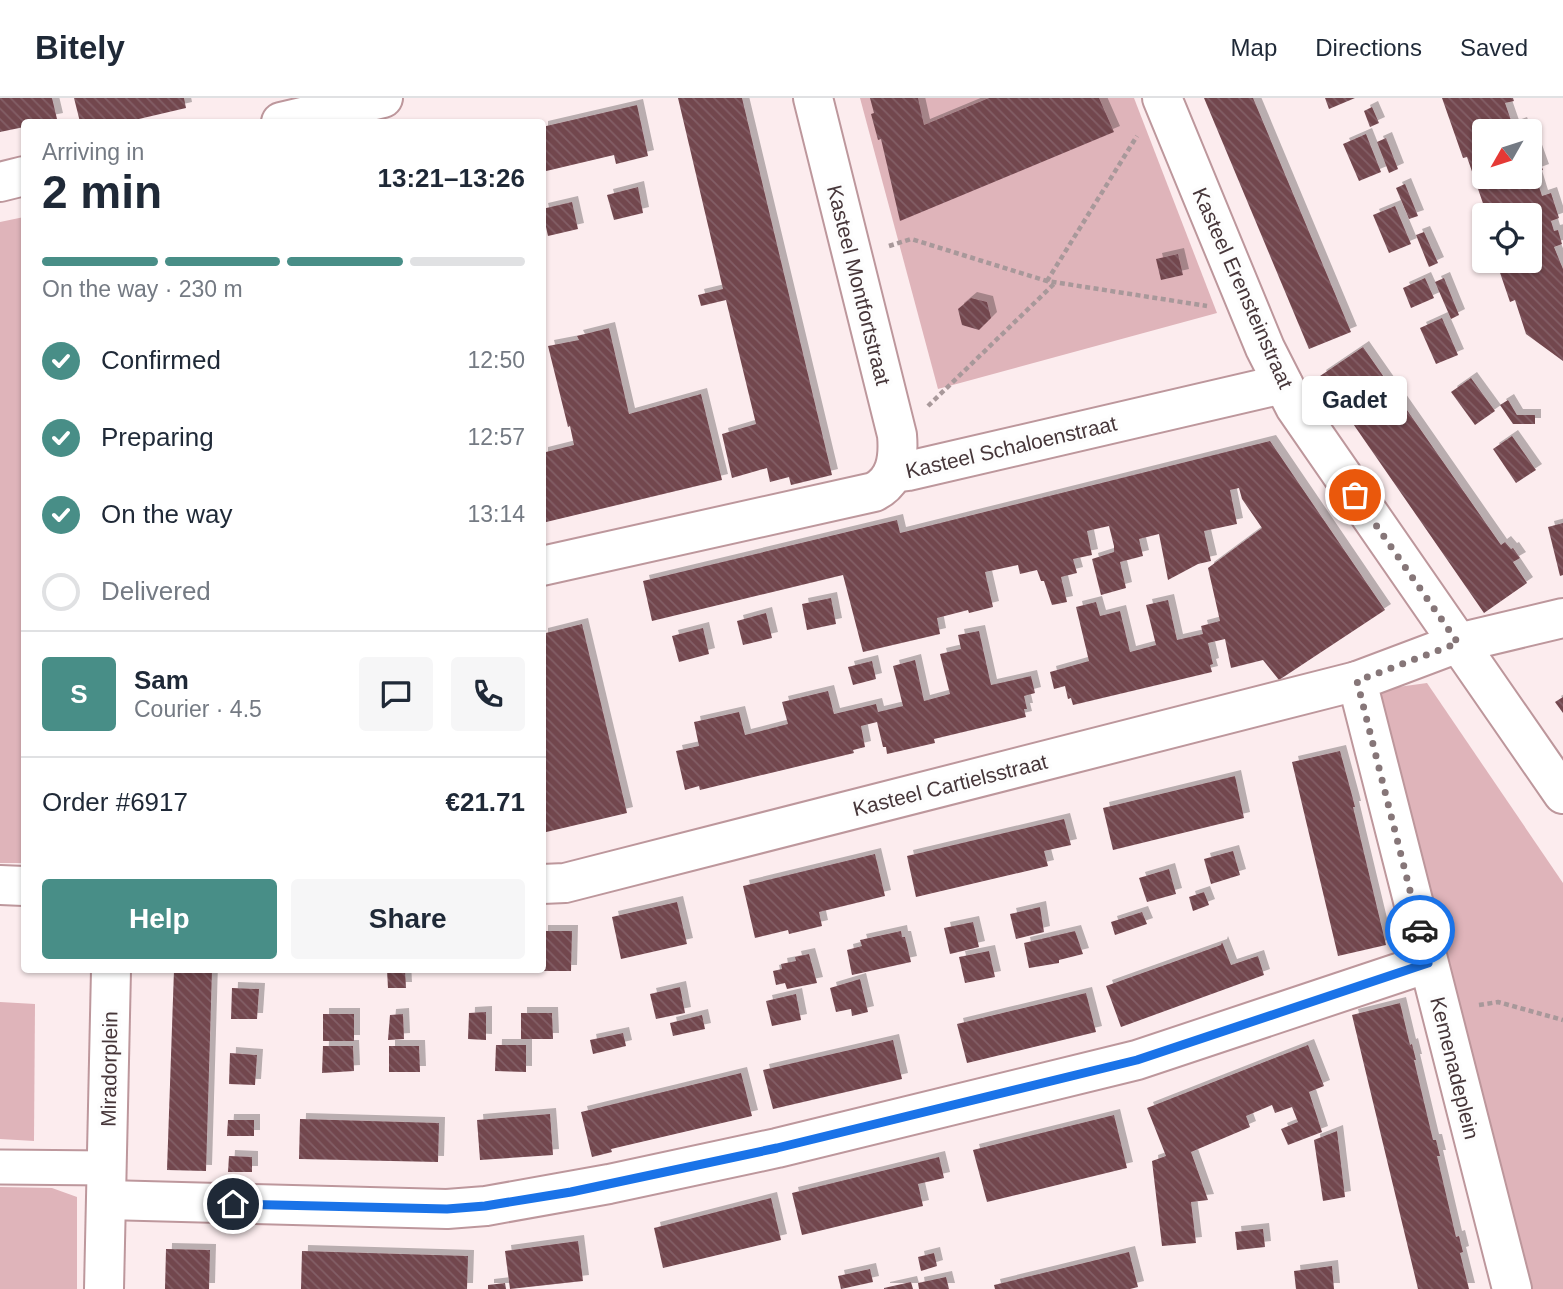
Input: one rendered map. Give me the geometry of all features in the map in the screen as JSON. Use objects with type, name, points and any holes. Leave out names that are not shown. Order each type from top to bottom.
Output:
[{"type":"street","points":[[294,119],[383,98]]},
{"type":"street","name":"Kasteel Montfortstraat","points":[[813,98],[897,435],[898,450],[893,473]]},
{"type":"street","name":"Kasteel Erensteinstraat","points":[[1162,98],[1283,384],[1310,431],[1458,643]]},
{"type":"street","points":[[0,182],[21,177]]},
{"type":"street","name":"Kasteel Schaloenstraat","points":[[546,565],[874,492],[888,482],[893,473],[1283,384]]},
{"type":"street","points":[[1357,681],[1458,643],[1563,618]]},
{"type":"street","points":[[1458,643],[1563,794]]},
{"type":"street","name":"Kasteel Cartielsstraat","points":[[546,884],[565,883],[1357,681]]},
{"type":"street","name":"Kemenadeplein","points":[[1357,681],[1512,1289]]},
{"type":"street","points":[[0,885],[21,886]]},
{"type":"street","points":[[0,1167],[107,1184],[447,1209],[485,1206],[571,1192],[777,1148],[1137,1060],[1428,963]]},
{"type":"street","name":"Miradorplein","points":[[104,1289],[111,973]]},
{"type":"path","points":[[1047,281],[1139,132]]},
{"type":"path","points":[[851,257],[911,239],[1047,281],[1251,313]]},
{"type":"path","points":[[897,435],[1055,282]]},
{"type":"path","points":[[1441,1013],[1498,1002],[1563,1020]]},
{"type":"shaded area","points":[[860,98],[1134,98],[1217,313],[938,389]]},
{"type":"shaded area","points":[[21,218],[21,863],[0,863],[0,222]]},
{"type":"shaded area","points":[[1427,683],[1563,883],[1563,1289],[1521,1289],[1369,691]]},
{"type":"shaded area","points":[[0,1002],[35,1004],[34,1141],[0,1139]]},
{"type":"shaded area","points":[[0,1187],[52,1188],[77,1197],[77,1289],[0,1289]]},
{"type":"building","points":[[0,98],[52,98],[57,119],[21,119],[21,128],[0,132]]},
{"type":"building","points":[[74,98],[184,98],[186,108],[139,119],[79,119]]},
{"type":"building","points":[[678,98],[742,98],[832,475],[791,485],[789,477],[770,482],[767,468],[732,478],[722,434],[756,424],[726,300],[701,306],[698,295],[723,289]]},
{"type":"building","points":[[870,98],[918,98],[924,125],[989,98],[1099,98],[1114,132],[900,221],[881,139],[878,140],[871,114],[874,113]]},
{"type":"building","points":[[1204,98],[1253,98],[1351,332],[1309,349]]},
{"type":"building","points":[[1325,98],[1355,98],[1329,109]]},
{"type":"building","points":[[1442,98],[1513,98],[1514,101],[1505,103],[1511,119],[1472,119],[1472,172],[1467,157],[1463,158]]},
{"type":"building","points":[[637,105],[648,156],[616,164],[614,155],[546,171],[546,126]]},
{"type":"building","points":[[1372,107],[1379,123],[1370,127],[1364,111]]},
{"type":"building","points":[[1366,134],[1381,172],[1359,181],[1343,144]]},
{"type":"building","points":[[1386,138],[1398,169],[1389,173],[1377,142]]},
{"type":"building","points":[[1405,184],[1418,216],[1409,219],[1396,188]]},
{"type":"building","points":[[638,187],[643,213],[614,220],[607,195]]},
{"type":"building","points":[[1478,189],[1540,189],[1542,196],[1551,193],[1559,218],[1551,221],[1554,231],[1558,230],[1562,244],[1554,247],[1563,269],[1563,361],[1526,334],[1515,300],[1510,302],[1500,273],[1542,273],[1542,203],[1483,203]]},
{"type":"building","points":[[572,202],[578,229],[548,236],[546,208]]},
{"type":"building","points":[[1395,206],[1411,244],[1389,253],[1373,215]]},
{"type":"building","points":[[1424,232],[1438,263],[1429,267],[1416,235]]},
{"type":"building","points":[[1178,254],[1183,275],[1161,280],[1156,259]]},
{"type":"building","points":[[1425,278],[1434,298],[1411,308],[1403,288]]},
{"type":"building","points":[[1444,278],[1459,315],[1451,319],[1435,282]]},
{"type":"building","points":[[971,298],[987,302],[991,318],[979,330],[962,325],[958,309]]},
{"type":"building","points":[[1442,318],[1458,355],[1436,364],[1420,328]]},
{"type":"building","points":[[609,328],[629,414],[701,394],[722,480],[546,522],[546,452],[574,445],[548,346],[579,340],[577,336]]},
{"type":"building","points":[[1363,347],[1501,545],[1505,542],[1520,558],[1513,562],[1527,583],[1484,613],[1320,376]]},
{"type":"building","points":[[1471,378],[1495,411],[1475,425],[1451,392]]},
{"type":"building","points":[[1508,400],[1517,415],[1535,415],[1535,424],[1513,424],[1500,405]]},
{"type":"building","points":[[1512,436],[1536,470],[1516,483],[1493,449]]},
{"type":"building","points":[[1270,441],[1385,610],[1279,680],[1263,660],[1231,668],[1225,639],[1208,643],[1212,672],[1073,705],[1071,698],[1068,699],[1065,686],[1054,689],[1050,672],[1089,661],[1076,607],[1096,602],[1100,616],[1120,611],[1130,652],[1156,645],[1146,605],[1168,600],[1177,640],[1203,634],[1201,626],[1220,621],[1208,568],[1262,528],[1242,499],[1239,488],[1230,490],[1237,524],[1204,531],[1211,561],[1198,564],[1168,580],[1159,534],[1139,539],[1143,556],[1120,562],[1126,588],[1101,595],[1092,559],[1114,552],[1114,546],[1109,526],[1087,531],[1092,555],[1073,559],[1077,573],[1061,577],[1067,602],[1052,605],[1044,581],[1041,581],[1037,570],[1020,574],[1018,565],[985,572],[993,607],[937,618],[940,634],[863,652],[843,575],[652,621],[643,581],[897,520],[900,533]]},
{"type":"building","points":[[1563,523],[1563,575],[1560,576],[1548,527]]},
{"type":"building","points":[[831,598],[836,624],[807,630],[802,604]]},
{"type":"building","points":[[766,613],[772,638],[743,645],[737,621]]},
{"type":"building","points":[[582,624],[627,813],[546,832],[546,633]]},
{"type":"building","points":[[703,628],[709,654],[679,662],[672,636]]},
{"type":"building","points":[[979,631],[991,685],[1031,676],[1035,693],[1024,696],[1026,717],[934,739],[935,743],[887,754],[877,722],[861,726],[865,747],[853,750],[854,753],[700,790],[699,786],[685,790],[676,751],[699,746],[694,722],[739,712],[745,735],[788,724],[782,702],[828,691],[834,714],[876,704],[878,712],[903,706],[893,666],[915,660],[924,701],[950,694],[940,654],[961,649],[958,635]]},
{"type":"building","points":[[872,661],[876,679],[853,685],[848,667]]},
{"type":"building","points":[[1563,697],[1563,713],[1555,702]]},
{"type":"building","points":[[1340,751],[1386,945],[1338,956],[1292,762]]},
{"type":"building","points":[[1235,776],[1244,818],[1113,850],[1103,808]]},
{"type":"building","points":[[1064,819],[1071,845],[1044,851],[1048,866],[916,897],[907,856]]},
{"type":"building","points":[[1233,851],[1240,875],[1211,884],[1204,859]]},
{"type":"building","points":[[875,854],[885,896],[819,912],[822,926],[755,938],[743,886]]},
{"type":"building","points":[[1169,869],[1176,894],[1147,902],[1139,878]]},
{"type":"building","points":[[1204,892],[1209,905],[1193,911],[1189,897]]},
{"type":"building","points":[[677,902],[687,944],[621,959],[612,917]]},
{"type":"building","points":[[1040,907],[1044,932],[1016,939],[1010,914]]},
{"type":"building","points":[[1142,912],[1147,924],[1115,935],[1111,922]]},
{"type":"building","points":[[973,922],[979,947],[950,954],[944,928]]},
{"type":"building","points":[[546,931],[572,931],[571,971],[546,971]]},
{"type":"building","points":[[901,931],[911,962],[852,975],[847,950],[862,946],[860,940]]},
{"type":"building","points":[[1075,931],[1083,954],[1059,960],[1059,963],[1029,968],[1024,943]]},
{"type":"building","points":[[1222,942],[1231,965],[1258,956],[1264,975],[1121,1027],[1106,986],[1221,945]]},
{"type":"building","points":[[989,951],[995,977],[965,983],[959,957]]},
{"type":"building","points":[[809,954],[817,983],[787,989],[785,983],[776,985],[773,971],[782,969],[781,964],[796,961],[795,957]]},
{"type":"building","points":[[174,973],[212,973],[206,1171],[167,1170]]},
{"type":"building","points":[[387,973],[405,973],[406,988],[388,988]]},
{"type":"building","points":[[860,979],[868,1012],[852,1016],[851,1009],[836,1012],[830,988]]},
{"type":"building","points":[[680,987],[685,1013],[656,1019],[650,994]]},
{"type":"building","points":[[232,988],[259,989],[257,1019],[231,1019]]},
{"type":"building","points":[[1086,993],[1096,1032],[967,1063],[957,1024]]},
{"type":"building","points":[[796,994],[801,1020],[772,1026],[766,1001]]},
{"type":"building","points":[[1400,1003],[1416,1060],[1433,1140],[1436,1140],[1440,1156],[1437,1156],[1456,1237],[1459,1236],[1463,1252],[1460,1253],[1469,1289],[1418,1289],[1352,1015]]},
{"type":"building","points":[[486,1012],[486,1040],[468,1039],[469,1013]]},
{"type":"building","points":[[521,1013],[552,1013],[553,1039],[521,1039]]},
{"type":"building","points":[[323,1014],[354,1014],[354,1041],[323,1041]]},
{"type":"building","points":[[403,1014],[404,1039],[388,1040],[390,1015]]},
{"type":"building","points":[[702,1015],[705,1029],[673,1036],[670,1023]]},
{"type":"building","points":[[623,1033],[626,1046],[593,1054],[590,1040]]},
{"type":"building","points":[[893,1040],[902,1079],[773,1109],[763,1070]]},
{"type":"building","points":[[496,1045],[526,1045],[526,1072],[495,1071]]},
{"type":"building","points":[[1308,1045],[1324,1086],[1309,1092],[1322,1132],[1288,1145],[1281,1129],[1298,1122],[1292,1107],[1275,1113],[1272,1105],[1246,1116],[1250,1127],[1191,1152],[1208,1200],[1191,1202],[1196,1243],[1162,1246],[1152,1161],[1166,1156],[1147,1108]]},
{"type":"building","points":[[323,1046],[353,1046],[354,1071],[322,1073]]},
{"type":"building","points":[[389,1046],[419,1046],[420,1072],[389,1072]]},
{"type":"building","points":[[230,1053],[257,1055],[255,1085],[229,1084]]},
{"type":"building","points":[[741,1073],[752,1116],[611,1149],[612,1152],[592,1157],[581,1112]]},
{"type":"building","points":[[550,1114],[553,1155],[480,1160],[477,1120]]},
{"type":"building","points":[[1114,1115],[1127,1168],[987,1202],[973,1150]]},
{"type":"building","points":[[300,1119],[439,1123],[438,1162],[299,1159]]},
{"type":"building","points":[[228,1120],[254,1120],[254,1136],[227,1136]]},
{"type":"building","points":[[1337,1131],[1345,1197],[1323,1201],[1314,1140]]},
{"type":"building","points":[[229,1156],[252,1157],[252,1172],[228,1172]]},
{"type":"building","points":[[939,1157],[944,1178],[918,1184],[923,1206],[802,1235],[792,1193]]},
{"type":"building","points":[[771,1198],[781,1240],[663,1268],[654,1228]]},
{"type":"building","points":[[1263,1229],[1265,1247],[1237,1250],[1235,1232]]},
{"type":"building","points":[[578,1241],[583,1281],[510,1289],[505,1251]]},
{"type":"building","points":[[166,1249],[210,1250],[209,1289],[165,1289]]},
{"type":"building","points":[[302,1251],[468,1256],[467,1289],[301,1289]]},
{"type":"building","points":[[1129,1252],[1138,1287],[995,1289],[994,1285]]},
{"type":"building","points":[[934,1253],[937,1266],[921,1271],[918,1257]]},
{"type":"building","points":[[1332,1266],[1334,1289],[1296,1289],[1294,1271]]},
{"type":"building","points":[[870,1269],[873,1282],[841,1289],[838,1276]]},
{"type":"building","points":[[946,1277],[949,1289],[919,1289],[918,1283]]},
{"type":"building","points":[[911,1282],[913,1289],[884,1289],[884,1288]]},
{"type":"building","points":[[505,1283],[506,1289],[488,1289],[488,1285]]},
{"type":"way so far","points":[[1355,495],[1458,643],[1357,681],[1420,930]]},
{"type":"place","name":"Gadet","points":[[1355,495]]},
{"type":"route","points":[[233,1204],[447,1209],[485,1206],[571,1192],[777,1148],[1137,1060],[1428,963],[1420,930]]}]
